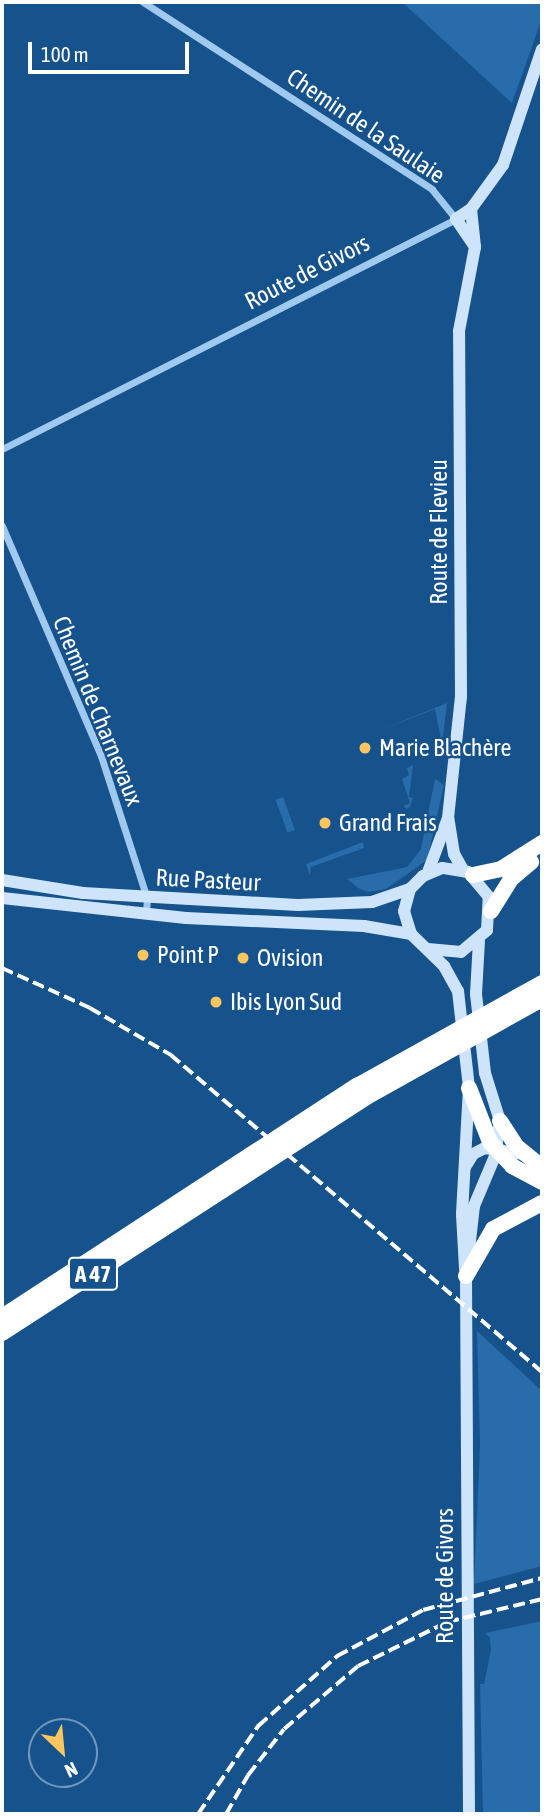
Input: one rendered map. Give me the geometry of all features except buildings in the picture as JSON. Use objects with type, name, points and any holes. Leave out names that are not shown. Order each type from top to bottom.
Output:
[{"type":"highway","points":[[468,873],[501,869],[542,843]]},
{"type":"highway","points":[[491,911],[512,878],[542,854]]},
{"type":"highway","name":"A 47","points":[[495,1020],[542,983]]},
{"type":"highway","name":"A 47","points":[[2,1317],[180,1209],[296,1134],[442,1048],[542,999]]},
{"type":"highway","points":[[442,1048],[495,1020],[542,1011]]},
{"type":"highway","name":"A 47","points":[[296,1134],[422,1063],[442,1048]]},
{"type":"highway","points":[[469,1088],[477,1117],[496,1148],[518,1170],[542,1182]]},
{"type":"highway","points":[[500,1121],[524,1154],[542,1167]]},
{"type":"highway","points":[[466,1276],[493,1229],[542,1203]]},
{"type":"highway","name":"A 47","points":[[2,1333],[180,1209]]},
{"type":"main road","name":"Route de Givors","points":[[456,219],[471,209],[503,165],[542,49]]},
{"type":"main road","name":"Route de Flevieu","points":[[428,872],[448,818],[461,697],[458,331],[475,247],[471,209]]},
{"type":"main road","points":[[456,219],[475,247]]},
{"type":"main road","name":"Route de Flevieu","points":[[448,818],[454,854],[468,873]]},
{"type":"main road","points":[[442,868],[468,873],[486,891],[491,911],[479,941],[475,986],[485,1073],[500,1121],[496,1148],[474,1206],[466,1276],[462,1256],[469,1088],[458,991],[450,973],[411,934],[404,911],[410,889],[428,872],[442,868]]},
{"type":"main road","name":"Rue Pasteur","points":[[2,880],[147,898],[342,904],[382,900],[410,889]]},
{"type":"main road","name":"Rue Pasteur","points":[[2,898],[146,913],[364,926],[411,934]]},
{"type":"main road","points":[[428,949],[455,954],[479,941]]},
{"type":"main road","points":[[464,1168],[477,1151],[496,1148],[524,1154]]},
{"type":"main road","name":"Route de Givors","points":[[466,1276],[469,1814]]},
{"type":"street","name":"Chemin de la Saulaie","points":[[143,2],[432,189],[456,219]]},
{"type":"street","name":"Route de Givors","points":[[2,449],[456,219]]},
{"type":"street","name":"Chemin de Charnevaux","points":[[2,526],[100,756],[147,898],[146,913]]},
{"type":"shaded area","points":[[402,2],[542,2],[542,18],[512,103]]},
{"type":"shaded area","points":[[447,703],[442,744],[435,709],[373,733]]},
{"type":"shaded area","points":[[413,765],[409,797],[413,798],[407,809],[403,806],[410,803],[402,779],[409,775],[407,768]]},
{"type":"shaded area","points":[[435,779],[444,785],[427,860],[386,889],[368,892],[358,888],[347,879],[407,867],[421,849]]},
{"type":"shaded area","points":[[283,797],[295,830],[287,833],[275,800]]},
{"type":"shaded area","points":[[363,842],[364,848],[311,867],[310,876],[306,864]]},
{"type":"shaded area","points":[[477,1331],[542,1391],[542,1566],[474,1584],[480,1445]]},
{"type":"shaded area","points":[[542,1621],[542,1814],[483,1814],[480,1684],[484,1684],[491,1650],[490,1638],[485,1633]]},
{"type":"railway","points":[[2,968],[90,1008],[171,1055],[542,1372]]},
{"type":"railway","points":[[198,1814],[258,1726],[337,1656],[423,1610],[542,1578]]},
{"type":"railway","points":[[226,1814],[248,1775],[284,1729],[358,1666],[447,1622],[542,1599]]},
{"type":"place","name":"Marie Blachère","points":[[365,748]]},
{"type":"place","name":"Grand Frais","points":[[325,823]]},
{"type":"place","name":"Point P","points":[[143,955]]},
{"type":"place","name":"Ovision","points":[[243,958]]},
{"type":"place","name":"Ibis Lyon Sud","points":[[216,1002]]}]
